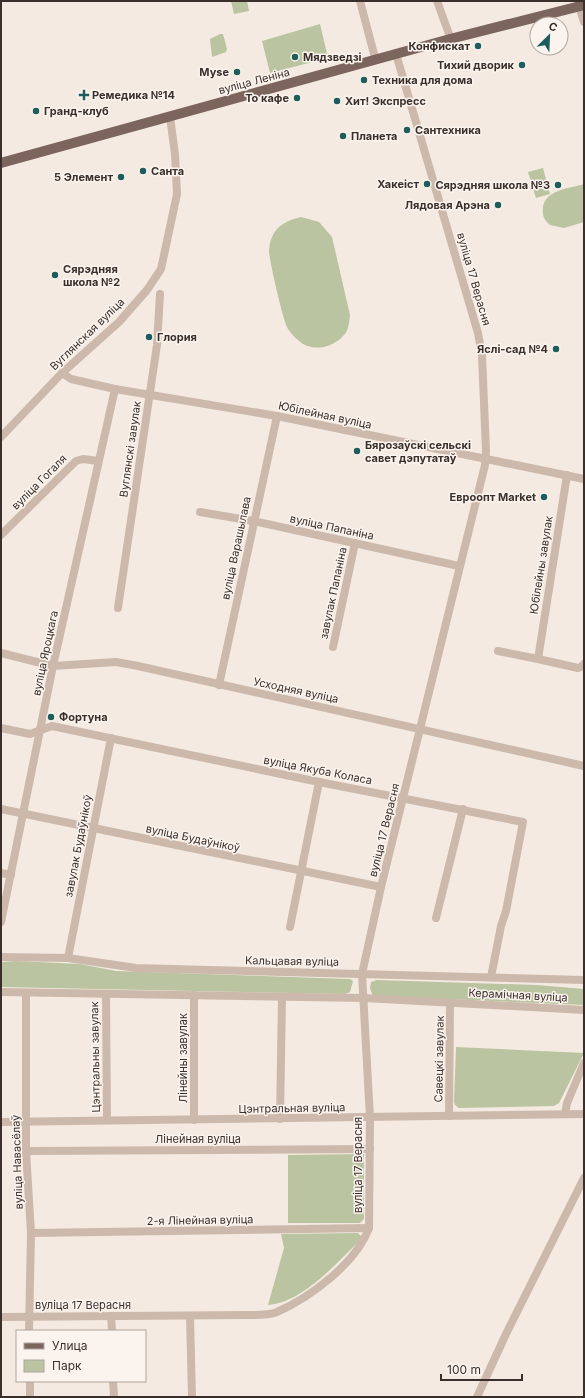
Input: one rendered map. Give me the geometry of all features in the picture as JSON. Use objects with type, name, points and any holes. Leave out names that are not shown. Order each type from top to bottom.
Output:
[{"type":"main road","name":"вуліца Леніна","points":[[1,163],[395,51],[578,3]]},
{"type":"main road","name":"вуліца Леніна","points":[[1,156],[169,114]]},
{"type":"street","points":[[360,1],[375,57]]},
{"type":"street","points":[[437,1],[450,37]]},
{"type":"street","points":[[578,3],[584,22]]},
{"type":"street","name":"вуліца 17 Верасня","points":[[1,1317],[264,1315],[277,1312],[305,1296],[332,1277],[354,1254],[366,1236],[369,1228],[370,1118],[362,974],[381,887],[421,729],[486,458],[482,355],[478,333],[395,51]]},
{"type":"street","name":"Вуглянская вуліца","points":[[1,437],[62,373],[119,322],[146,290],[161,269],[177,194],[175,154],[169,114]]},
{"type":"street","name":"Вуглянскі завулак","points":[[118,608],[157,345],[160,294]]},
{"type":"street","name":"Юбілейная вуліца","points":[[62,373],[71,379],[115,389],[277,416],[584,479]]},
{"type":"street","name":"вуліца Яроцкага","points":[[1,922],[53,666],[115,389]]},
{"type":"street","name":"вуліца Варашылава","points":[[219,685],[253,521],[277,416]]},
{"type":"street","name":"вуліца Гогаля","points":[[1,535],[76,461],[83,459],[98,461]]},
{"type":"street","name":"Юбілейны завулак","points":[[538,659],[567,475]]},
{"type":"street","name":"вуліца Папаніна","points":[[200,512],[253,521],[459,566]]},
{"type":"street","name":"завулак Папаніна","points":[[333,647],[355,543]]},
{"type":"street","points":[[498,651],[578,668],[584,664]]},
{"type":"street","name":"Усходняя вуліца","points":[[1,653],[53,666],[116,662],[584,766]]},
{"type":"street","name":"вуліца Якуба Коласа","points":[[1,728],[30,734],[52,726],[319,782],[404,797],[523,822],[506,911],[501,926],[491,977]]},
{"type":"street","name":"завулак Будаўнікоў","points":[[68,958],[92,828],[111,738]]},
{"type":"street","points":[[290,927],[319,782]]},
{"type":"street","name":"вуліца Будаўнікоў","points":[[1,809],[381,887]]},
{"type":"street","points":[[436,918],[463,809]]},
{"type":"street","points":[[1,873],[11,875]]},
{"type":"street","name":"Кальцавая вуліца","points":[[1,958],[68,958],[136,968],[584,980]]},
{"type":"street","name":"Керамічная вуліца","points":[[1,992],[364,998],[584,1010]]},
{"type":"street","name":"вуліца Навасёлаў","points":[[26,993],[26,1151],[31,1233],[29,1330]]},
{"type":"street","name":"Цэнтральны завулак","points":[[106,994],[107,1120]]},
{"type":"street","name":"Лінейны завулак","points":[[194,995],[194,1120]]},
{"type":"street","points":[[280,1119],[282,997]]},
{"type":"street","name":"Савецкі завулак","points":[[449,1116],[450,1003]]},
{"type":"street","points":[[565,1114],[567,1102],[584,1063]]},
{"type":"street","name":"Цэнтральная вуліца","points":[[1,1122],[584,1114]]},
{"type":"street","name":"Лінейная вуліца","points":[[26,1151],[370,1149]]},
{"type":"street","points":[[477,1397],[506,1334],[584,1178]]},
{"type":"street","name":"2-я Лінейная вуліца","points":[[31,1233],[369,1228]]},
{"type":"street","points":[[111,1316],[112,1330]]},
{"type":"street","points":[[190,1316],[192,1397]]},
{"type":"street","points":[[30,1382],[30,1397]]},
{"type":"street","points":[[113,1382],[114,1397]]},
{"type":"green space","points":[[231,1],[247,1],[249,11],[234,14]]},
{"type":"green space","points":[[320,24],[328,58],[270,73],[262,41]]},
{"type":"green space","points":[[223,34],[227,49],[226,52],[212,57],[210,39]]},
{"type":"green space","points":[[543,168],[550,194],[536,198],[528,172]]},
{"type":"green space","points":[[584,184],[584,222],[564,228],[550,225],[545,219],[543,213],[543,208],[548,197],[559,191]]},
{"type":"green space","points":[[301,217],[319,222],[332,237],[350,315],[346,333],[328,346],[315,348],[309,347],[303,344],[288,329],[274,279],[269,252],[272,237],[277,229],[287,221]]},
{"type":"green space","points":[[17,961],[80,964],[116,971],[350,979],[353,981],[350,992],[345,994],[1,987],[1,962]]},
{"type":"green space","points":[[377,980],[537,985],[584,989],[584,1005],[373,996],[370,988],[371,982]]},
{"type":"green space","points":[[456,1047],[584,1053],[559,1103],[554,1106],[459,1108],[454,1102]]},
{"type":"green space","points":[[364,1154],[364,1219],[360,1223],[288,1223],[288,1155]]},
{"type":"green space","points":[[358,1233],[361,1236],[360,1240],[318,1280],[294,1297],[281,1303],[268,1305],[284,1248],[281,1234]]},
{"type":"place","name":"Конфискат","points":[[478,46]]},
{"type":"place","name":"Мядзведзі","points":[[295,57]]},
{"type":"place","name":"Тихий дворик","points":[[522,65]]},
{"type":"place","name":"Myse","points":[[237,72]]},
{"type":"place","name":"Техника для дома","points":[[364,80]]},
{"type":"place","name":"Ремедика №14","points":[[84,95]]},
{"type":"place","name":"То кафе","points":[[297,98]]},
{"type":"place","name":"Хит! Экспресс","points":[[337,101]]},
{"type":"place","name":"Гранд-клуб","points":[[36,111]]},
{"type":"place","name":"Сантехника","points":[[407,130]]},
{"type":"place","name":"Планета","points":[[343,136]]},
{"type":"place","name":"Санта","points":[[143,171]]},
{"type":"place","name":"5 Элемент","points":[[121,177]]},
{"type":"place","name":"Хакеіст","points":[[427,184]]},
{"type":"place","name":"Сярэдняя школа №3","points":[[558,185]]},
{"type":"place","name":"Лядовая Арэна","points":[[498,205]]},
{"type":"place","name":"Сярэдняя школа №2","points":[[55,275]]},
{"type":"place","name":"Глория","points":[[149,337]]},
{"type":"place","name":"Яслі-сад №4","points":[[556,349]]},
{"type":"place","name":"Бярозаўскі сельскі савет дэпутатаў","points":[[357,451]]},
{"type":"place","name":"Евроопт Market","points":[[544,497]]},
{"type":"place","name":"Фортуна","points":[[51,717]]}]
